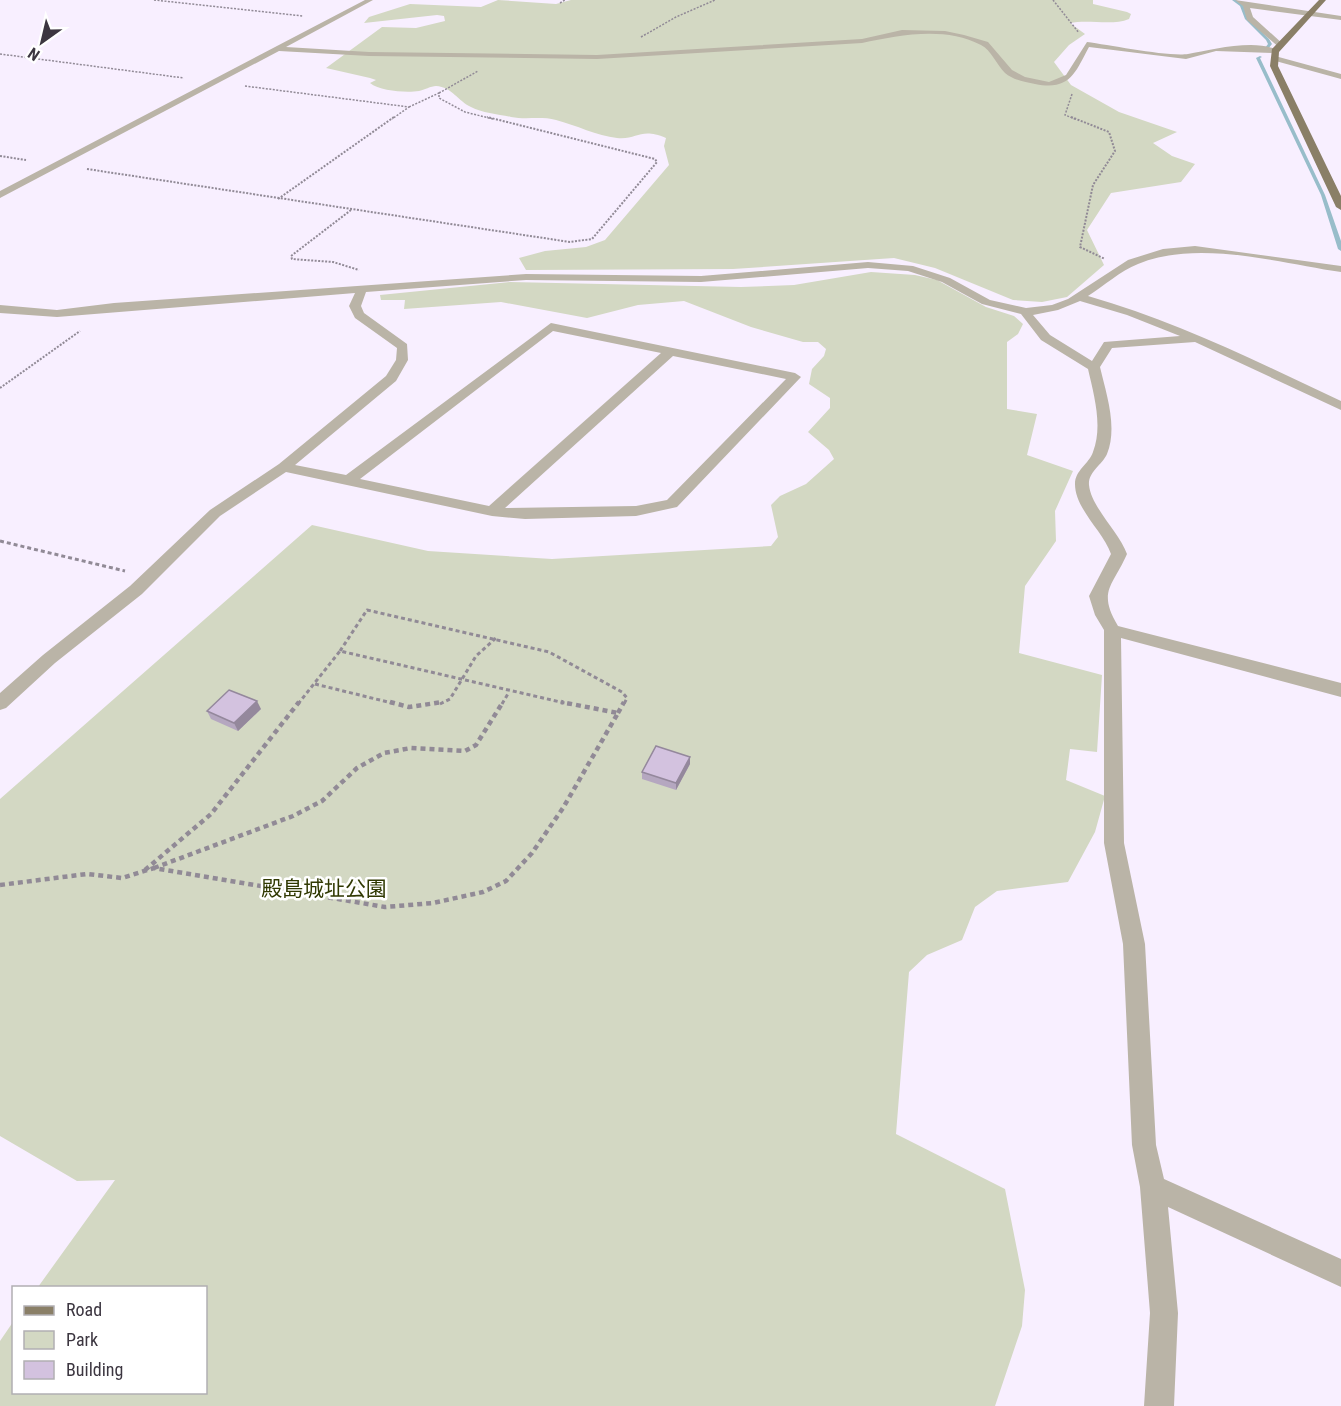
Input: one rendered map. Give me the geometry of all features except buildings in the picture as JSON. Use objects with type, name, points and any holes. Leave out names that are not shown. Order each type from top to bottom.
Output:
[{"type":"main road","points":[[1323,0],[1277,52],[1276,76],[1341,207]]},
{"type":"street","points":[[0,195],[370,0]]},
{"type":"street","points":[[1238,0],[1246,5],[1341,18]]},
{"type":"street","points":[[1246,5],[1250,18],[1277,52]]},
{"type":"street","points":[[279,49],[369,54],[609,57],[862,41],[902,32],[945,33],[985,44],[1009,72],[1023,79],[1049,84],[1060,82],[1069,76],[1076,58],[1081,56],[1087,44],[1185,57],[1216,49],[1239,48],[1277,52],[1341,77]]},
{"type":"street","points":[[0,309],[27,314],[74,314],[114,307],[526,277],[701,279],[868,265],[909,268],[946,280],[986,302],[1026,312],[1054,308],[1078,297],[1132,262],[1164,252],[1195,249],[1341,269]]},
{"type":"street","points":[[0,703],[49,659],[136,590],[214,513],[284,467],[391,378],[402,360],[403,347],[359,315],[355,306],[362,289]]},
{"type":"street","points":[[1078,297],[1131,312],[1197,338],[1341,406]]},
{"type":"street","points":[[1026,312],[1029,321],[1046,338],[1094,366]]},
{"type":"street","points":[[284,467],[350,479],[429,500],[492,511],[525,514],[636,511],[672,504],[795,377],[551,327],[350,479]]},
{"type":"street","points":[[1159,1406],[1164,1313],[1153,1187],[1144,1145],[1134,944],[1114,843],[1112,630],[1099,610],[1097,596],[1102,582],[1119,554],[1116,542],[1105,523],[1085,499],[1081,484],[1086,470],[1100,455],[1104,416],[1094,366],[1108,345],[1197,338]]},
{"type":"street","points":[[492,511],[672,350]]},
{"type":"street","points":[[1112,630],[1341,690]]},
{"type":"street","points":[[1153,1187],[1341,1274]]},
{"type":"path","points":[[154,0],[334,19]]},
{"type":"path","points":[[560,3],[565,0]]},
{"type":"path","points":[[609,57],[668,21],[715,0]]},
{"type":"path","points":[[1053,0],[1087,44]]},
{"type":"path","points":[[0,54],[409,107]]},
{"type":"path","points":[[278,199],[409,107],[475,74],[493,56]]},
{"type":"path","points":[[1081,56],[1083,60],[1065,115],[1109,132],[1114,151],[1098,171],[1089,196],[1080,247],[1122,268]]},
{"type":"path","points":[[57,165],[550,240],[582,242],[592,239],[657,162],[655,159],[465,112],[439,98],[439,93]]},
{"type":"path","points":[[351,210],[291,256],[292,260],[333,262],[363,271],[362,289]]},
{"type":"path","points":[[0,388],[114,307]]},
{"type":"path","points":[[0,542],[123,570],[145,579]]},
{"type":"path","points":[[145,870],[211,814],[315,684],[367,610],[549,652],[622,692],[627,698],[563,808],[532,853],[506,881],[483,892],[433,903],[385,907],[154,868]]},
{"type":"path","points":[[315,684],[409,707],[422,707],[450,699],[477,656],[496,638]]},
{"type":"path","points":[[340,651],[509,692],[618,713]]},
{"type":"path","points":[[0,885],[87,874],[122,878],[293,816],[322,801],[357,768],[384,753],[411,748],[465,751],[476,745],[509,692]]},
{"type":"green space","points":[[498,0],[556,4],[571,0],[1093,0],[1093,4],[1131,14],[1129,19],[1115,22],[1070,23],[1085,34],[1069,45],[1054,62],[1071,85],[1119,112],[1177,132],[1153,143],[1172,156],[1195,164],[1181,182],[1111,193],[1087,230],[1104,265],[1067,297],[1042,302],[1013,300],[935,268],[894,258],[733,269],[526,270],[519,258],[545,251],[586,247],[605,240],[669,165],[664,146],[666,138],[645,134],[617,138],[550,119],[517,118],[480,111],[442,87],[434,86],[414,92],[393,91],[370,83],[376,80],[326,68],[382,27],[416,28],[445,21],[444,16],[437,15],[364,23],[369,17],[410,4],[481,7]]},
{"type":"green space","name":"殿島城址公園","points":[[871,272],[915,275],[937,280],[986,307],[1014,316],[1023,324],[1018,334],[1007,342],[1007,409],[1037,414],[1027,455],[1073,471],[1055,511],[1056,541],[1025,586],[1019,653],[1102,675],[1097,752],[1070,749],[1066,780],[1105,796],[1095,832],[1068,882],[997,891],[975,907],[962,940],[927,955],[909,972],[896,1134],[1005,1189],[1025,1290],[1022,1326],[995,1406],[0,1406],[0,1341],[12,1323],[12,1394],[207,1394],[207,1286],[39,1286],[115,1180],[77,1181],[0,1136],[0,799],[312,525],[428,551],[552,559],[771,546],[778,537],[771,505],[780,496],[806,484],[834,459],[829,450],[808,432],[830,408],[830,398],[809,384],[812,369],[824,356],[826,349],[818,342],[803,342],[751,327],[684,301],[638,305],[587,318],[501,302],[404,309],[405,300],[381,300],[380,295],[510,282],[741,287],[794,285]]},
{"type":"waterway","points":[[1234,0],[1242,5],[1246,18],[1268,40],[1270,44],[1267,48]]},
{"type":"waterway","points":[[1260,57],[1258,58],[1323,195],[1341,249]]}]
